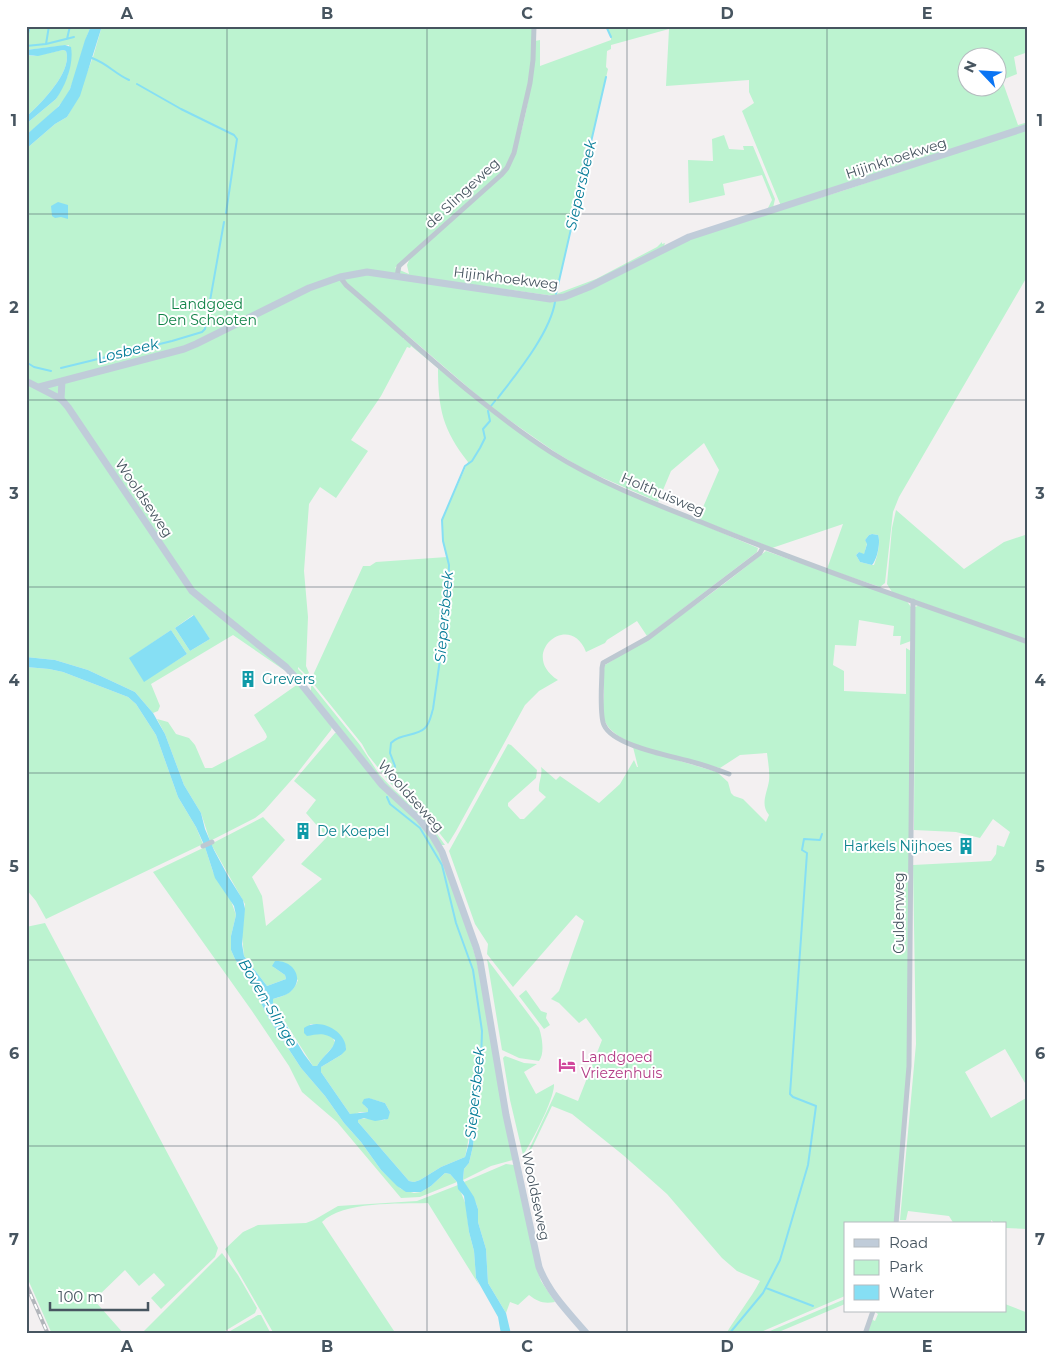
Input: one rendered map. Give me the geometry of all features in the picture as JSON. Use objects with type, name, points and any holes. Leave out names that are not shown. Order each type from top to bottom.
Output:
[{"type":"main road","name":"Hijinkhoekweg","points":[[39,387],[196,344],[309,288],[340,277],[364,272],[550,299],[564,297],[589,287],[689,237],[1028,128]]},
{"type":"main road","name":"Wooldseweg","points":[[26,381],[61,399],[68,407],[192,591],[292,674],[382,785],[423,823],[437,842],[458,895],[480,961],[506,1115],[539,1267],[546,1284],[555,1297],[587,1334]]},
{"type":"main road","points":[[61,399],[62,381]]},
{"type":"street","name":"de Slingeweg","points":[[396,276],[399,266],[501,175],[511,160],[530,84],[534,60],[534,26]]},
{"type":"street","name":"Holthuisweg","points":[[340,277],[346,285],[490,408],[553,453],[598,478],[763,547],[1028,642]]},
{"type":"street","points":[[729,774],[635,746],[610,732],[604,726],[602,716],[602,668],[603,663],[648,638],[690,607],[760,553],[763,547]]},
{"type":"street","name":"Guldenweg","points":[[896,1222],[909,1066],[913,601]]},
{"type":"street","points":[[203,846],[212,842]]},
{"type":"street","points":[[865,1334],[873,1312]]},
{"type":"green space","points":[[26,26],[91,26],[66,97],[53,112],[26,135],[26,124],[56,99],[68,75],[69,45],[26,50]]},
{"type":"green space","name":"Landgoed Den Schooten","points":[[102,26],[532,26],[532,60],[513,153],[500,174],[395,268],[409,274],[407,265],[410,258],[503,175],[510,163],[522,130],[526,111],[535,41],[540,40],[540,66],[611,40],[606,26],[1028,26],[1028,52],[1014,57],[1017,74],[1006,78],[1006,48],[956,48],[956,98],[1006,98],[1006,91],[1018,125],[1028,122],[1028,126],[781,206],[742,111],[754,103],[749,92],[749,80],[666,86],[669,29],[611,45],[611,49],[607,51],[606,67],[608,69],[556,294],[596,279],[657,247],[662,242],[662,244],[665,243],[664,246],[597,282],[554,296],[418,277],[434,284],[546,300],[566,299],[699,235],[842,191],[1028,129],[1028,275],[899,497],[893,512],[885,583],[880,587],[827,569],[843,524],[772,548],[698,519],[719,470],[704,443],[671,471],[658,502],[585,470],[555,452],[492,408],[406,334],[403,339],[405,338],[500,418],[524,436],[576,469],[604,483],[758,548],[757,552],[647,636],[637,621],[605,643],[586,652],[579,640],[569,635],[559,636],[551,640],[545,649],[543,659],[547,670],[558,680],[539,691],[525,705],[448,844],[430,821],[391,784],[368,755],[362,744],[312,682],[314,673],[363,566],[370,566],[376,562],[447,557],[443,540],[442,520],[468,462],[453,440],[444,418],[439,395],[438,368],[411,346],[410,348],[407,347],[381,396],[351,440],[368,451],[336,498],[320,487],[309,504],[304,571],[308,617],[306,666],[309,673],[306,675],[298,667],[304,675],[298,676],[297,679],[233,635],[151,684],[160,706],[158,711],[153,713],[135,692],[88,670],[55,660],[26,657],[26,149],[55,124],[67,117],[75,103],[93,57]],"holes":[[[872,534],[878,535],[879,538],[874,565],[860,562],[856,555],[859,552],[864,555],[867,543],[865,540]],[[193,615],[210,639],[190,651],[175,628]],[[171,630],[187,654],[144,681],[130,658]]]},
{"type":"green space","points":[[66,51],[67,59],[60,78],[47,96],[26,117],[26,55],[34,56]]},
{"type":"green space","points":[[724,135],[729,149],[744,150],[743,146],[753,146],[775,199],[773,208],[768,208],[772,200],[762,175],[723,184],[725,195],[689,203],[688,160],[713,161],[712,139]]},
{"type":"green space","points":[[896,510],[964,569],[1004,542],[1028,534],[1028,640],[892,592],[887,584],[892,528]]},
{"type":"green space","points":[[766,551],[906,600],[911,607],[911,641],[900,645],[901,636],[893,636],[894,626],[859,620],[856,646],[835,645],[833,665],[844,671],[844,691],[906,694],[906,648],[911,651],[909,1037],[906,1094],[894,1222],[844,1222],[844,1296],[756,1334],[726,1334],[760,1281],[737,1271],[722,1258],[667,1194],[572,1114],[552,1106],[531,1150],[526,1173],[527,1160],[525,1158],[556,1092],[578,1101],[602,1040],[586,1018],[579,1023],[559,1003],[551,999],[559,991],[584,921],[576,915],[513,987],[487,954],[488,944],[475,924],[449,851],[508,744],[537,770],[536,778],[508,803],[508,806],[520,819],[524,819],[546,797],[539,791],[541,767],[556,780],[560,776],[599,803],[620,784],[634,760],[638,767],[633,747],[717,772],[728,782],[731,793],[743,799],[766,822],[769,815],[765,807],[769,781],[767,753],[740,755],[720,768],[676,758],[627,741],[607,725],[604,718],[603,676],[605,665],[688,611]]},
{"type":"green space","points":[[920,605],[1028,644],[1028,1088],[1005,1049],[965,1072],[991,1118],[1028,1097],[1028,1229],[1006,1228],[1006,1222],[994,1222],[991,1220],[991,1222],[953,1222],[949,1216],[908,1211],[906,1220],[900,1220],[916,1044],[913,865],[991,861],[996,854],[997,845],[1004,847],[1010,832],[993,819],[980,838],[956,832],[914,830],[915,607]]},
{"type":"green space","points":[[26,667],[63,672],[128,697],[136,704],[156,735],[178,797],[196,827],[203,844],[46,919],[36,901],[26,889]]},
{"type":"green space","points":[[298,684],[332,727],[331,730],[295,776],[264,811],[255,818],[210,841],[201,813],[184,785],[165,734],[157,719],[168,722],[176,734],[189,738],[195,745],[205,768],[212,768],[265,740],[266,734],[254,715]]},
{"type":"green space","points":[[311,684],[360,745],[379,774],[427,820],[445,845],[441,845],[384,783],[311,691]]},
{"type":"green space","points":[[335,733],[431,837],[445,867],[468,930],[477,962],[513,1160],[491,1166],[463,1180],[464,1169],[469,1163],[473,1146],[482,1063],[475,1086],[465,1157],[441,1167],[420,1180],[409,1181],[358,1122],[358,1120],[365,1118],[385,1120],[390,1112],[385,1103],[368,1098],[364,1105],[368,1112],[350,1114],[321,1072],[321,1067],[341,1055],[346,1047],[315,1024],[310,1024],[315,1034],[326,1034],[333,1038],[335,1043],[317,1066],[313,1066],[273,1003],[273,999],[285,995],[298,980],[272,966],[285,975],[286,979],[267,986],[244,956],[242,936],[245,904],[211,844],[263,817],[285,840],[252,877],[262,896],[266,926],[322,879],[301,864],[327,837],[306,813],[316,800],[294,781]]},
{"type":"green space","points":[[205,847],[213,872],[230,898],[236,915],[231,936],[231,950],[249,979],[269,1019],[301,1068],[325,1096],[381,1170],[401,1189],[414,1193],[421,1192],[431,1186],[445,1173],[450,1174],[457,1182],[420,1197],[401,1198],[337,1122],[302,1092],[289,1066],[252,1011],[153,872]]},
{"type":"green space","points":[[45,923],[218,1248],[215,1257],[161,1309],[151,1298],[165,1285],[154,1273],[139,1286],[125,1270],[94,1300],[124,1334],[52,1334],[26,1275],[26,927]]},
{"type":"green space","points":[[487,959],[539,1028],[542,1050],[539,1061],[519,1058],[502,1050]]},
{"type":"green space","points":[[526,990],[541,1011],[547,1013],[546,1018],[550,1025],[544,1029],[519,996]]},
{"type":"green space","points":[[505,1056],[524,1063],[537,1064],[524,1072],[536,1094],[554,1084],[547,1109],[523,1155],[510,1100],[503,1058]]},
{"type":"green space","points":[[506,1164],[514,1165],[536,1266],[541,1281],[555,1302],[541,1302],[529,1295],[518,1305],[510,1302],[506,1313],[488,1283],[486,1249],[478,1222],[478,1209],[464,1182]]},
{"type":"green space","points":[[458,1185],[466,1205],[469,1232],[474,1251],[476,1278],[479,1285],[428,1203],[357,1207],[331,1215],[322,1222],[396,1334],[274,1334],[225,1249],[243,1232],[258,1225],[306,1223],[338,1206],[417,1201]]},
{"type":"green space","points":[[222,1253],[238,1275],[257,1308],[255,1313],[220,1334],[141,1334]]},
{"type":"green space","points":[[844,1299],[844,1304],[774,1334],[763,1334]]},
{"type":"green space","points":[[1006,1304],[1028,1313],[1028,1334],[866,1334],[871,1319],[875,1321],[878,1314],[875,1312],[1006,1312]]},
{"type":"green space","points":[[261,1315],[271,1334],[225,1334]]},
{"type":"water","points":[[91,26],[102,26],[80,96],[67,117],[55,124],[26,149],[26,135],[59,106],[70,89]]},
{"type":"water","points":[[65,45],[71,47],[72,54],[63,87],[56,99],[26,124],[26,117],[47,96],[60,78],[67,59],[66,51],[63,50],[38,56],[26,55],[26,50]]},
{"type":"water","points":[[58,202],[68,205],[68,219],[52,216],[51,206]]},
{"type":"water","points":[[872,534],[878,535],[879,546],[872,565],[860,562],[856,555],[859,552],[864,554],[867,544],[865,540]]},
{"type":"water","points":[[194,615],[210,639],[190,651],[175,628]]},
{"type":"water","points":[[171,630],[187,654],[144,682],[129,658]]},
{"type":"water","name":"Boven-Slinge","points":[[26,657],[55,660],[88,670],[135,692],[153,713],[165,734],[184,785],[201,813],[205,829],[214,850],[243,900],[245,909],[242,944],[244,956],[267,986],[286,979],[285,975],[272,966],[275,961],[288,964],[296,972],[297,982],[294,988],[289,993],[273,999],[273,1003],[313,1066],[317,1066],[332,1047],[335,1040],[318,1034],[307,1036],[304,1033],[304,1028],[310,1025],[324,1025],[342,1037],[346,1050],[321,1067],[321,1072],[350,1114],[368,1112],[368,1109],[362,1103],[364,1099],[369,1098],[385,1103],[390,1112],[388,1119],[375,1121],[364,1118],[358,1120],[358,1122],[409,1181],[420,1180],[441,1167],[465,1157],[469,1143],[476,1070],[481,1061],[481,1081],[477,1100],[473,1146],[469,1163],[464,1169],[463,1180],[474,1197],[478,1209],[478,1222],[486,1249],[488,1283],[506,1313],[511,1334],[501,1334],[498,1317],[476,1278],[474,1251],[469,1232],[464,1196],[458,1189],[457,1182],[450,1174],[445,1173],[431,1186],[421,1192],[406,1192],[397,1186],[381,1170],[325,1096],[301,1068],[269,1019],[249,979],[231,950],[231,936],[236,915],[234,906],[215,878],[196,827],[178,797],[156,735],[136,704],[128,697],[63,672],[26,667]]},
{"type":"waterway","points":[[26,41],[30,26]]},
{"type":"waterway","points":[[46,44],[49,26]]},
{"type":"waterway","points":[[67,39],[70,26]]},
{"type":"waterway","name":"Siepersbeek","points":[[606,26],[611,37]]},
{"type":"waterway","points":[[26,46],[46,44],[74,37]]},
{"type":"waterway","name":"Losbeek","points":[[92,58],[129,80]]},
{"type":"waterway","name":"Siepersbeek","points":[[556,294],[606,77]]},
{"type":"waterway","name":"Losbeek","points":[[137,84],[181,109],[234,135],[237,139],[226,213]]},
{"type":"waterway","name":"Losbeek","points":[[61,368],[202,332],[205,329],[224,222]]},
{"type":"waterway","name":"Siepersbeek","points":[[498,398],[540,339],[547,327],[555,302]]},
{"type":"waterway","name":"Losbeek","points":[[26,362],[34,367],[51,371]]},
{"type":"waterway","name":"Siepersbeek","points":[[491,406],[495,401]]},
{"type":"waterway","name":"Siepersbeek","points":[[391,782],[395,766],[390,753],[391,743],[425,728],[433,709],[448,603],[449,565],[443,541],[442,520],[465,466],[472,461],[485,438],[483,429],[490,421],[488,411]]},
{"type":"waterway","name":"Siepersbeek","points":[[387,797],[390,804],[420,828],[442,865],[456,923],[473,970],[482,1031],[481,1062]]},
{"type":"waterway","points":[[729,1334],[763,1293],[780,1260],[808,1165],[816,1106],[790,1094],[807,853],[802,850],[804,839],[820,840],[822,834]]},
{"type":"waterway","points":[[766,1288],[813,1306]]},
{"type":"railway","points":[[26,1284],[48,1334]]},
{"type":"place","name":"Grevers","points":[[248,679]]},
{"type":"place","name":"De Koepel","points":[[303,831]]},
{"type":"place","name":"Harkels Nijhoes","points":[[966,846]]},
{"type":"place","name":"Landgoed Vriezenhuis","points":[[567,1065]]}]
